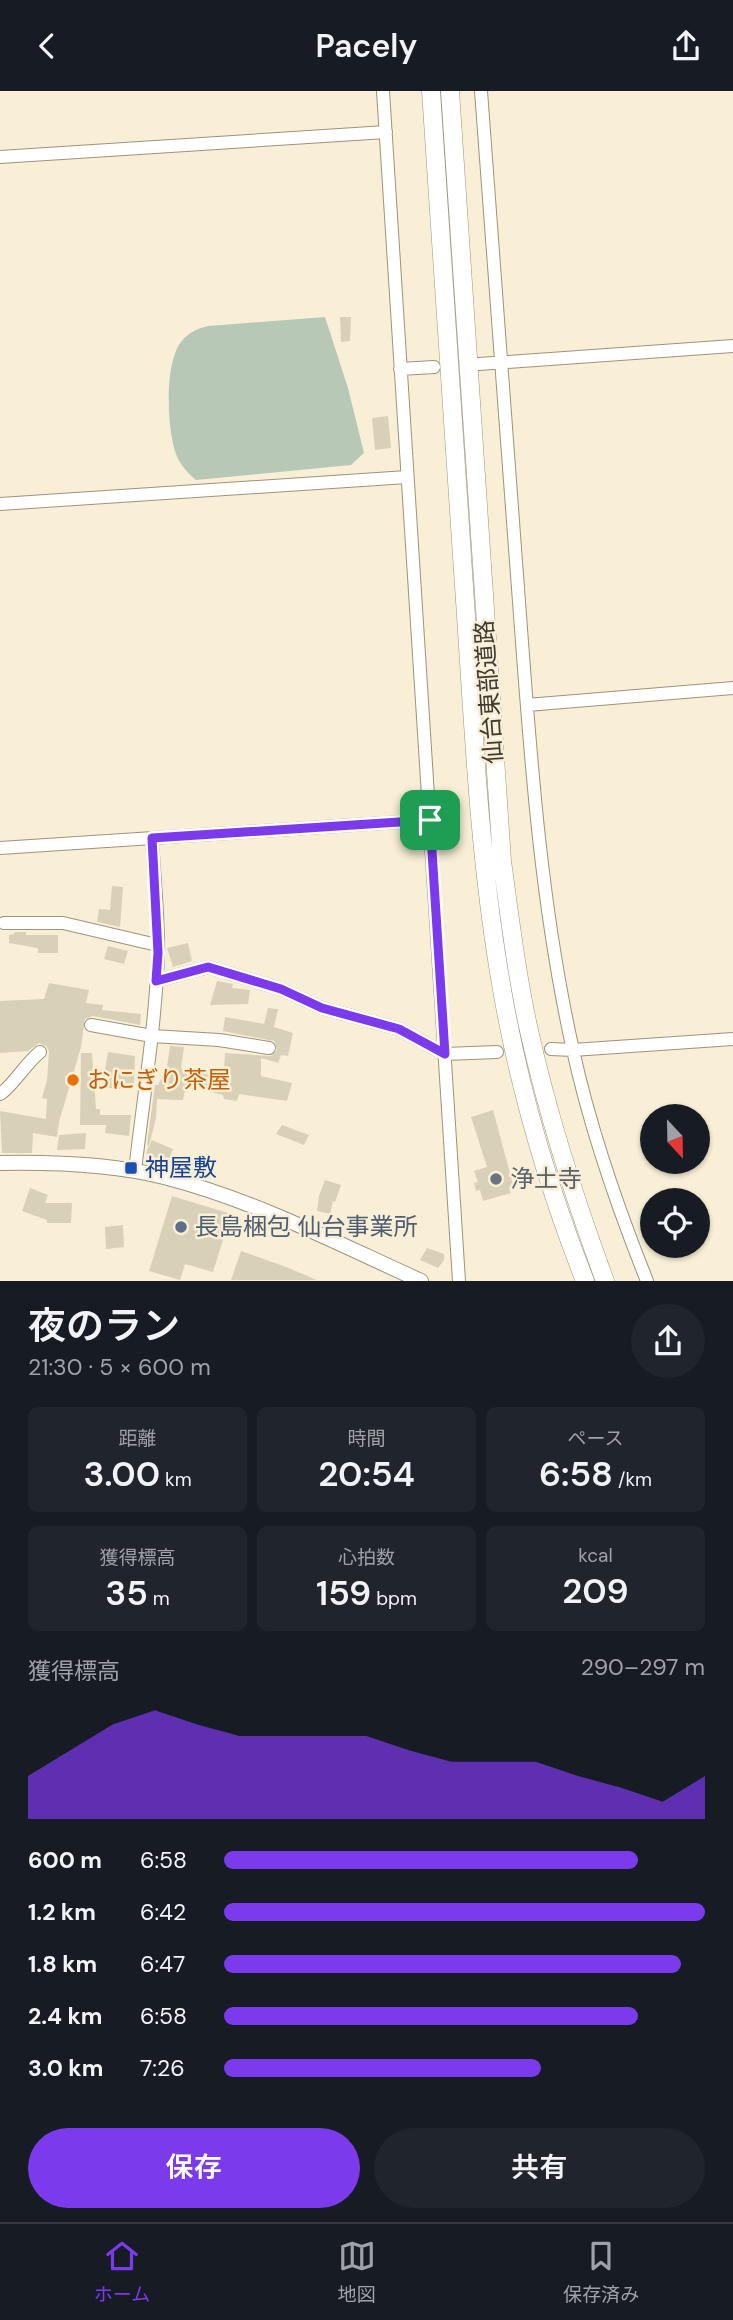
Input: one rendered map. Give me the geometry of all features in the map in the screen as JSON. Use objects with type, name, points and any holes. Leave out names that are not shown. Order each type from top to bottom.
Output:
[{"type":"highway","name":"仙台東部道路","points":[[431,91],[476,769],[494,940],[532,1117],[549,1179],[585,1280]]},
{"type":"highway","name":"仙台東部道路","points":[[450,91],[493,754],[506,886],[518,971],[540,1072],[568,1177],[605,1280]]},
{"type":"main road","points":[[0,1163],[103,1167],[165,1177],[254,1206],[421,1280]]},
{"type":"street","points":[[383,91],[459,1280]]},
{"type":"street","points":[[481,91],[527,705],[552,944],[573,1050],[591,1119],[647,1280]]},
{"type":"street","points":[[0,157],[386,132]]},
{"type":"street","points":[[479,364],[733,347]]},
{"type":"street","points":[[400,369],[434,367]]},
{"type":"street","points":[[0,504],[407,477]]},
{"type":"street","points":[[527,705],[733,688]]},
{"type":"street","points":[[0,848],[430,820]]},
{"type":"street","points":[[135,1171],[156,981],[152,838]]},
{"type":"street","points":[[4,923],[64,923],[157,945]]},
{"type":"street","points":[[156,981],[208,967],[281,989],[322,1008],[399,1029],[445,1054],[498,1052]]},
{"type":"street","points":[[91,1025],[152,1036],[219,1040],[269,1048]]},
{"type":"street","points":[[551,1049],[573,1050],[733,1039]]},
{"type":"street","points":[[0,1094],[7,1090],[29,1061],[40,1052]]},
{"type":"green space","points":[[325,317],[348,388],[364,453],[351,465],[196,480],[177,457],[169,413],[172,365],[181,342],[186,336],[208,326]]},
{"type":"building","points":[[340,317],[351,317],[350,341],[341,342]]},
{"type":"building","points":[[388,416],[391,448],[375,450],[372,418]]},
{"type":"building","points":[[112,886],[123,887],[120,927],[97,922],[99,909],[110,910]]},
{"type":"building","points":[[26,932],[26,935],[58,935],[58,953],[38,953],[38,948],[9,943],[9,935]]},
{"type":"building","points":[[188,943],[192,961],[173,967],[167,948]]},
{"type":"building","points":[[108,946],[128,951],[124,964],[104,959]]},
{"type":"building","points":[[217,981],[233,984],[232,988],[250,990],[248,1004],[210,1005]]},
{"type":"building","points":[[49,983],[89,990],[86,1003],[103,1005],[102,1010],[141,1014],[140,1025],[93,1016],[85,1019],[81,1047],[57,1137],[33,1133],[32,1153],[2,1153],[0,1111],[46,1119],[47,1099],[42,1098],[47,1080],[49,1051],[39,1043],[28,1051],[0,1053],[0,1001],[44,999]]},
{"type":"building","points":[[268,1008],[278,1009],[274,1027],[293,1033],[288,1056],[281,1055],[278,1063],[261,1058],[261,1076],[292,1083],[287,1101],[239,1094],[237,1101],[224,1099],[223,1095],[211,1092],[212,1090],[186,1086],[183,1100],[157,1099],[156,1118],[149,1146],[147,1145],[155,1085],[158,1085],[161,1079],[165,1080],[170,1046],[184,1047],[181,1068],[217,1075],[218,1070],[224,1071],[225,1053],[271,1056],[277,1050],[274,1041],[223,1031],[225,1017],[264,1024]]},
{"type":"building","points":[[108,1052],[135,1056],[134,1083],[131,1090],[102,1087]]},
{"type":"building","points":[[81,1053],[92,1053],[96,1109],[100,1109],[100,1115],[131,1115],[129,1136],[105,1133],[106,1125],[80,1125]]},
{"type":"building","points":[[493,1110],[514,1188],[509,1189],[511,1193],[483,1201],[480,1190],[476,1191],[474,1183],[478,1182],[474,1171],[487,1167],[471,1117]]},
{"type":"building","points":[[282,1125],[309,1135],[304,1145],[276,1134]]},
{"type":"building","points":[[86,1133],[85,1149],[57,1150],[59,1135]]},
{"type":"building","points":[[152,1140],[173,1149],[167,1164],[146,1153]]},
{"type":"building","points":[[325,1180],[341,1185],[330,1214],[317,1211]]},
{"type":"building","points":[[30,1188],[48,1195],[45,1203],[72,1203],[71,1223],[47,1223],[47,1220],[22,1211]]},
{"type":"building","points":[[172,1196],[231,1214],[213,1272],[185,1264],[180,1280],[149,1271]]},
{"type":"building","points":[[123,1225],[124,1247],[106,1249],[105,1227]]},
{"type":"building","points":[[427,1248],[444,1254],[444,1260],[438,1268],[420,1260]]},
{"type":"building","points":[[241,1251],[286,1267],[317,1280],[231,1280]]},
{"type":"place","name":"おにぎり茶屋","points":[[73,1080]]},
{"type":"place","name":"神屋敷","points":[[131,1168]]},
{"type":"place","name":"浄土寺","points":[[496,1179]]},
{"type":"place","name":"長島梱包 仙台事業所","points":[[181,1227]]},
{"type":"route","points":[[430,820],[445,1054],[399,1029],[322,1008],[281,989],[208,967],[156,981],[158,953],[152,838],[430,820]]}]
